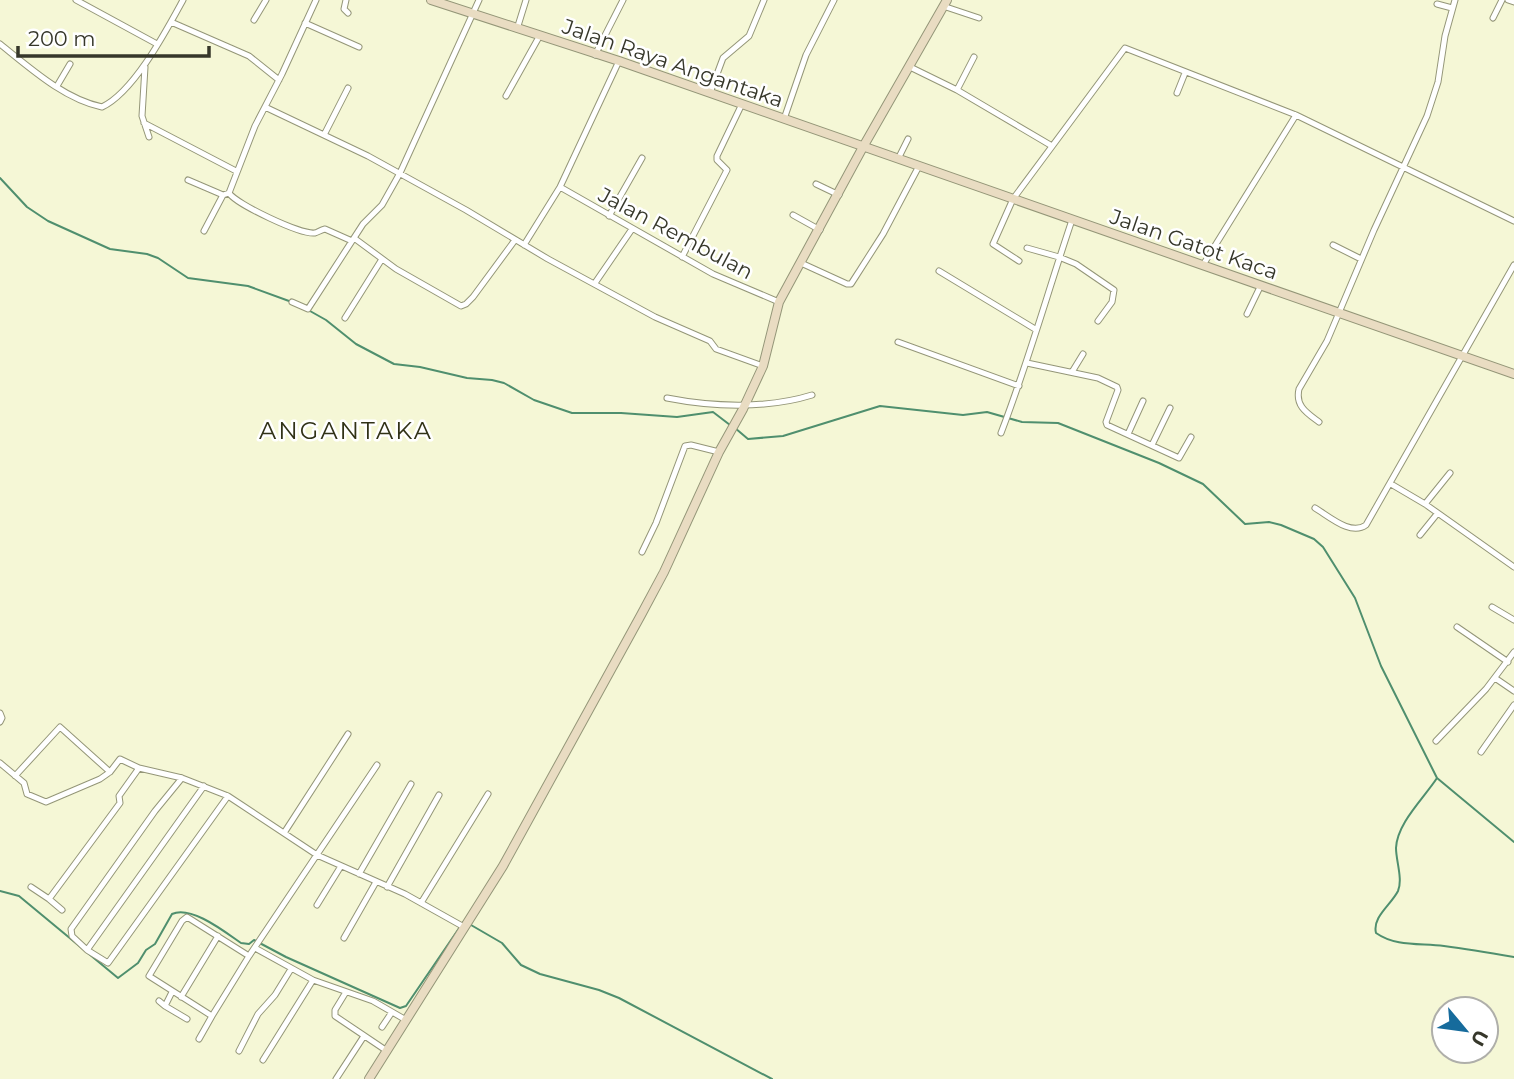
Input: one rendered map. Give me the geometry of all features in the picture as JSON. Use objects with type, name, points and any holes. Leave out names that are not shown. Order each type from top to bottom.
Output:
[{"type":"main road","name":"Jalan Raya Angantaka","points":[[431,0],[619,61],[863,147]]},
{"type":"main road","points":[[369,1079],[543,796],[623,649],[664,572],[727,436],[746,404],[763,366],[779,302],[945,3]]},
{"type":"main road","name":"Jalan Gatot Kaca","points":[[863,147],[1514,374]]},
{"type":"street","points":[[76,0],[157,44]]},
{"type":"street","points":[[0,44],[33,71],[57,86],[84,102],[102,107],[118,95],[145,67],[183,0]]},
{"type":"street","points":[[254,20],[266,0]]},
{"type":"street","points":[[204,231],[226,194],[316,0]]},
{"type":"street","points":[[346,0],[344,9],[348,13]]},
{"type":"street","points":[[292,302],[308,309],[367,219],[382,205],[400,173],[479,0]]},
{"type":"street","points":[[517,29],[526,0]]},
{"type":"street","points":[[596,55],[623,0]]},
{"type":"street","points":[[710,93],[723,58],[728,51],[749,36],[764,0]]},
{"type":"street","points":[[784,119],[806,55],[834,0]]},
{"type":"street","points":[[1320,422],[1302,408],[1298,393],[1318,358],[1435,96],[1455,0]]},
{"type":"street","points":[[1493,18],[1502,0]]},
{"type":"street","points":[[1508,0],[1514,2]]},
{"type":"street","points":[[945,3],[979,18]]},
{"type":"street","points":[[1437,4],[1452,8]]},
{"type":"street","points":[[171,22],[249,56],[279,80]]},
{"type":"street","points":[[305,23],[359,47]]},
{"type":"street","points":[[506,96],[539,37]]},
{"type":"street","points":[[1019,261],[993,244],[1013,199],[1123,49],[1296,115],[1514,221]]},
{"type":"street","points":[[957,90],[974,57]]},
{"type":"street","points":[[524,244],[560,187],[619,61]]},
{"type":"street","points":[[57,86],[70,64]]},
{"type":"street","points":[[145,67],[142,116],[149,137]]},
{"type":"street","points":[[910,67],[957,90],[1052,146]]},
{"type":"street","points":[[1177,93],[1185,73]]},
{"type":"street","points":[[324,135],[348,88]]},
{"type":"street","points":[[682,257],[727,170],[718,162],[717,156],[742,104]]},
{"type":"street","points":[[265,107],[400,173],[655,317],[710,341],[717,349],[763,366]]},
{"type":"street","points":[[1203,265],[1296,115]]},
{"type":"street","points":[[144,123],[236,171]]},
{"type":"street","points":[[898,159],[908,139]]},
{"type":"street","points":[[609,216],[642,158]]},
{"type":"street","points":[[802,263],[850,284],[883,234],[919,166]]},
{"type":"street","points":[[188,180],[226,194],[280,222],[313,233],[325,229],[353,240],[434,293],[462,306],[473,297],[515,240]]},
{"type":"street","points":[[817,184],[839,195]]},
{"type":"street","name":"Jalan Rembulan","points":[[560,187],[713,274],[779,302]]},
{"type":"street","points":[[793,215],[820,230]]},
{"type":"street","points":[[1001,433],[1027,363],[1035,329],[1072,220]]},
{"type":"street","points":[[595,283],[632,229]]},
{"type":"street","points":[[1333,245],[1361,260]]},
{"type":"street","points":[[1027,248],[1059,257],[1084,269],[1114,290],[1112,302],[1098,321]]},
{"type":"street","points":[[345,318],[382,259]]},
{"type":"street","points":[[1315,508],[1347,526],[1363,528],[1391,484],[1514,265]]},
{"type":"street","points":[[939,271],[1035,329]]},
{"type":"street","points":[[1247,314],[1261,285]]},
{"type":"street","points":[[898,342],[1019,386]]},
{"type":"street","points":[[1072,372],[1083,354]]},
{"type":"street","points":[[1027,363],[1097,378],[1117,387],[1106,424],[1179,458],[1191,437]]},
{"type":"street","points":[[667,397],[698,404],[746,404],[795,400],[812,395]]},
{"type":"street","points":[[1128,434],[1143,401]]},
{"type":"street","points":[[1152,445],[1170,408]]},
{"type":"street","points":[[642,552],[685,446],[719,452]]},
{"type":"street","points":[[1425,504],[1450,473]]},
{"type":"street","points":[[1391,484],[1425,504],[1514,567]]},
{"type":"street","points":[[1420,535],[1437,514]]},
{"type":"street","points":[[1492,607],[1514,621]]},
{"type":"street","points":[[1457,627],[1508,662]]},
{"type":"street","points":[[1436,741],[1495,678],[1514,652]]},
{"type":"street","points":[[1495,678],[1514,691]]},
{"type":"street","points":[[1481,752],[1514,705]]},
{"type":"street","points":[[0,713],[0,722]]},
{"type":"street","points":[[15,776],[60,727],[110,772]]},
{"type":"street","points":[[284,833],[348,734]]},
{"type":"street","points":[[0,763],[24,783],[27,794],[46,802],[100,779],[110,772],[120,759],[139,768],[204,786],[228,796],[317,855],[421,903],[464,927]]},
{"type":"street","points":[[199,1039],[249,956],[377,765]]},
{"type":"street","points":[[49,900],[120,803],[119,796],[139,768]]},
{"type":"street","points":[[181,778],[71,929],[72,936],[87,950],[109,963],[228,796]]},
{"type":"street","points":[[359,874],[411,784]]},
{"type":"street","points":[[87,950],[204,786]]},
{"type":"street","points":[[421,903],[488,794]]},
{"type":"street","points":[[387,887],[439,795]]},
{"type":"street","points":[[317,905],[341,866]]},
{"type":"street","points":[[344,938],[376,882]]},
{"type":"street","points":[[31,887],[62,910]]},
{"type":"street","points":[[212,1016],[149,976],[182,921],[190,918],[249,956]]},
{"type":"street","points":[[181,997],[218,936]]},
{"type":"street","points":[[255,948],[313,980],[373,1001],[406,1021]]},
{"type":"street","points":[[239,1051],[258,1014],[275,995],[291,969]]},
{"type":"street","points":[[263,1060],[313,980]]},
{"type":"street","points":[[165,1006],[172,992]]},
{"type":"street","points":[[346,992],[334,1015],[387,1051]]},
{"type":"street","points":[[159,1002],[187,1019]]},
{"type":"street","points":[[382,1027],[392,1012]]},
{"type":"street","points":[[336,1079],[363,1037]]},
{"type":"waterway","points":[[0,178],[27,207],[48,221],[110,249],[158,258],[188,278],[248,286],[289,301]]},
{"type":"waterway","points":[[310,311],[356,344],[394,364],[504,383],[534,400],[572,413],[677,417],[713,412],[730,425]]},
{"type":"waterway","points":[[735,428],[748,439],[783,436],[880,406],[963,415],[987,412],[1022,422],[1058,423],[1159,463],[1203,484],[1245,524],[1269,522],[1314,539],[1323,547],[1355,598],[1381,666],[1437,778],[1514,842]]},
{"type":"waterway","points":[[1437,778],[1401,829],[1396,848],[1400,876],[1398,891],[1379,916],[1376,933],[1392,941],[1514,957]]},
{"type":"waterway","points":[[0,891],[19,896],[118,978],[138,963],[146,950],[155,944],[172,914],[180,912],[208,921],[241,943],[249,944],[254,940],[400,1008],[406,1006],[464,921]]},
{"type":"waterway","points":[[471,925],[502,943],[521,965],[540,974],[619,998],[772,1079]]},
{"type":"district","name":"ANGANTAKA","points":[[346,430]]}]
